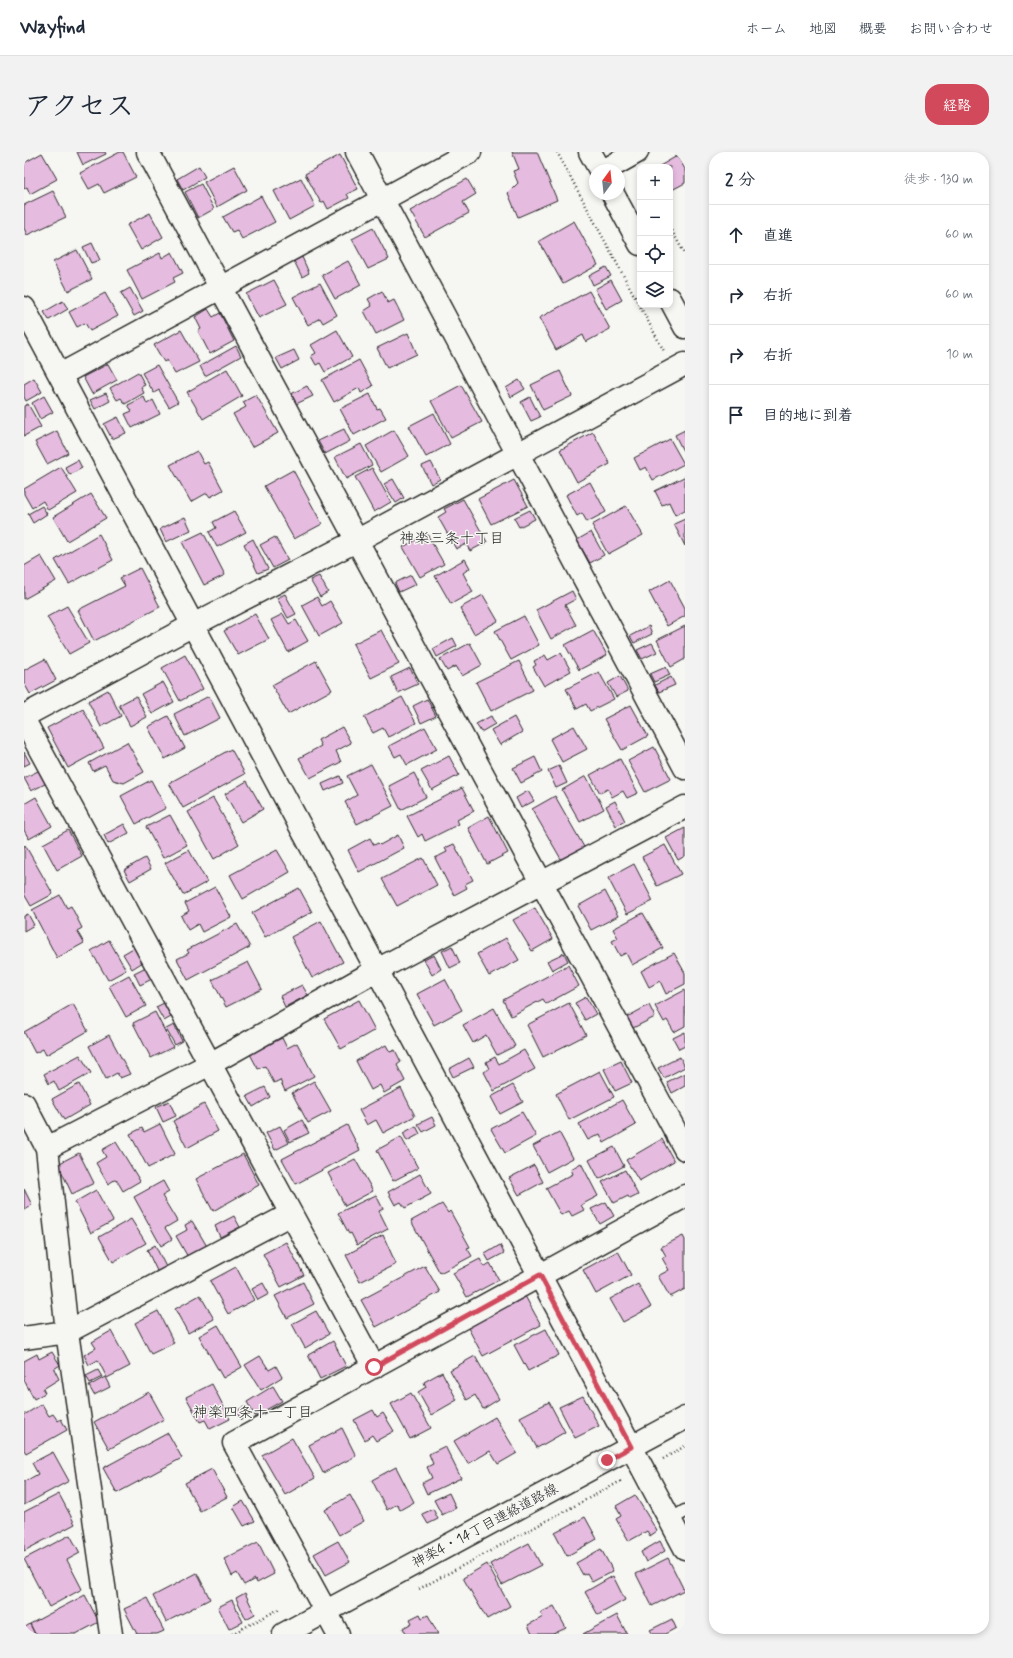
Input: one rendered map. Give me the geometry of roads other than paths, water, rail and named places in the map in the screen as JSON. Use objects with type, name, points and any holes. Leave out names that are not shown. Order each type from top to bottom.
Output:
[{"type":"street","points":[[148,152],[356,541],[542,881],[685,1149]]},
{"type":"street","points":[[357,152],[516,454],[685,768]]},
{"type":"street","points":[[60,375],[470,152]]},
{"type":"street","points":[[590,152],[597,164]]},
{"type":"street","points":[[616,164],[637,152]]},
{"type":"street","points":[[616,200],[637,238]]},
{"type":"street","points":[[673,305],[685,327]]},
{"type":"street","points":[[24,308],[643,1470],[678,1515],[685,1548]]},
{"type":"street","points":[[24,716],[193,625],[356,541],[680,367]]},
{"type":"street","points":[[24,720],[374,1367]]},
{"type":"street","points":[[47,1148],[210,1064],[377,970],[542,881],[685,807]]},
{"type":"street","points":[[24,1104],[47,1148],[67,1332],[111,1634]]},
{"type":"street","points":[[338,1634],[234,1443],[685,1196]]},
{"type":"street","points":[[24,1338],[67,1332],[292,1214]]},
{"type":"street","name":"神楽4・14丁目連絡道路線","points":[[284,1634],[685,1418]]},
{"type":"district","name":"神楽三条十丁目","points":[[452,539]]},
{"type":"district","name":"神楽四条十一丁目","points":[[253,1413]]}]
